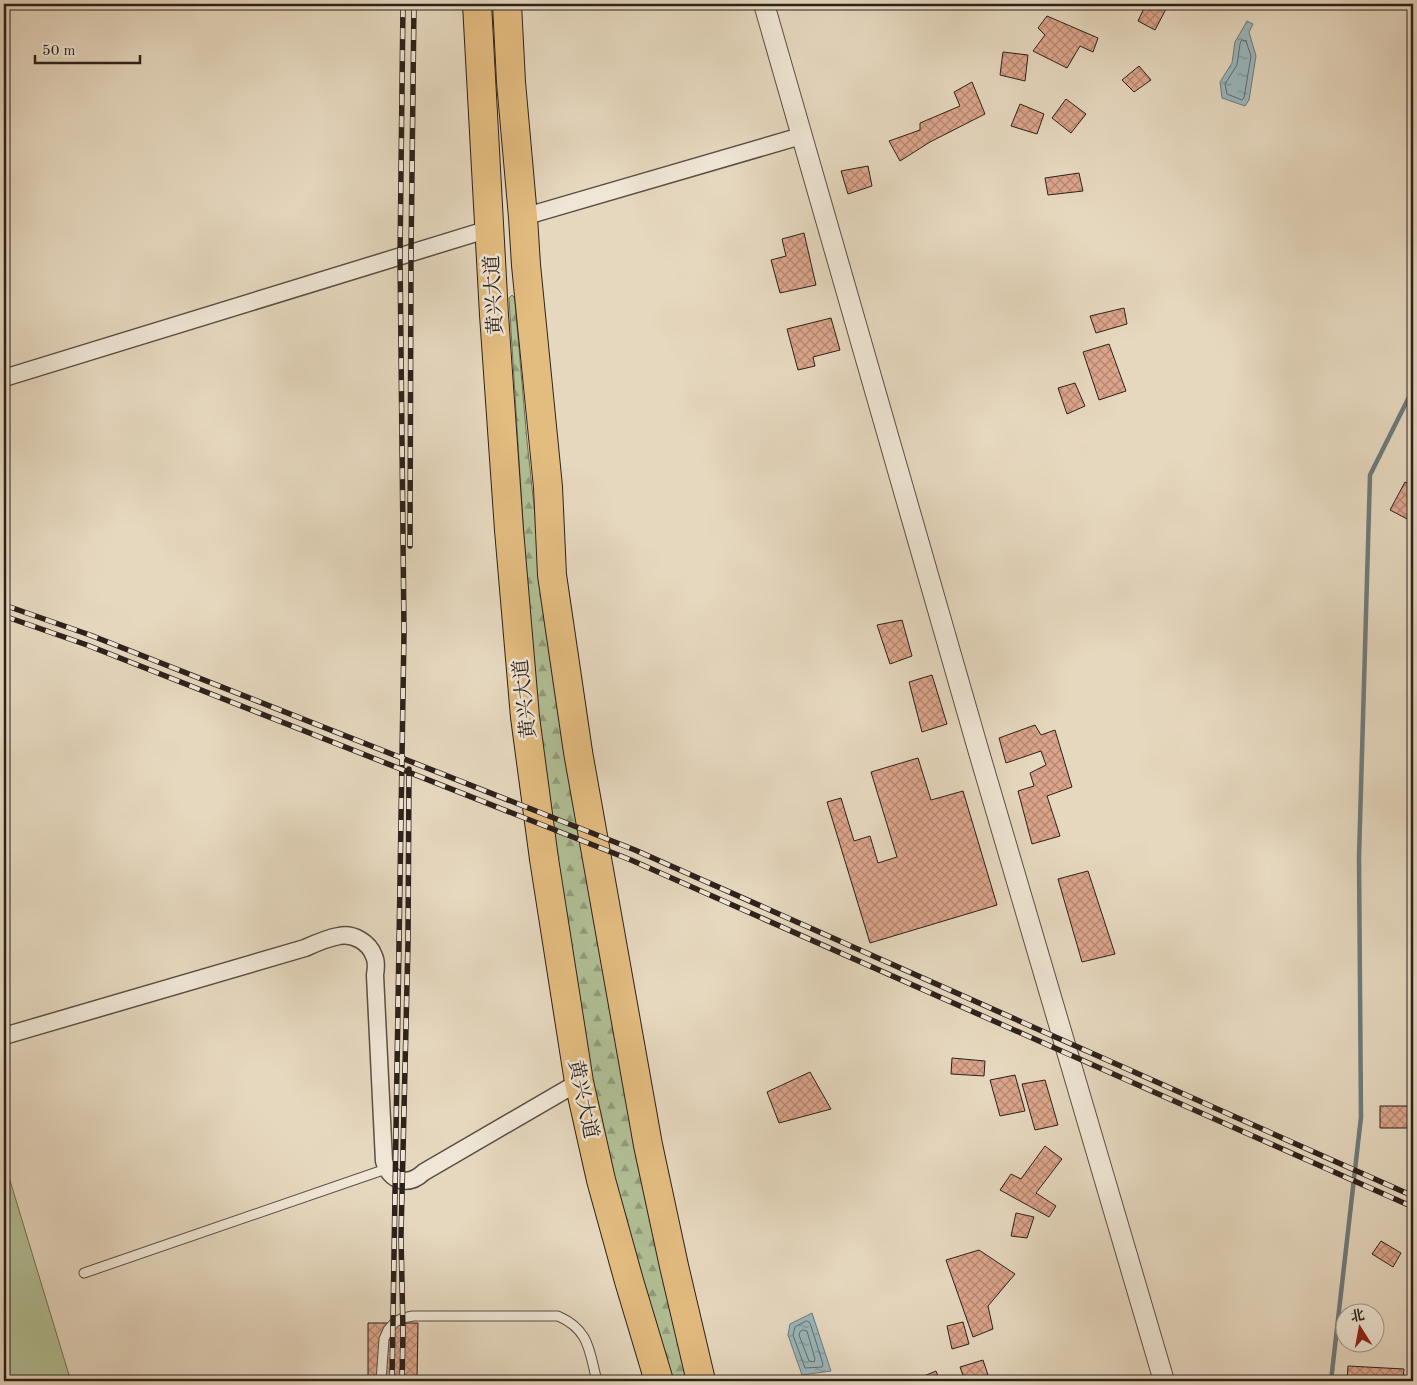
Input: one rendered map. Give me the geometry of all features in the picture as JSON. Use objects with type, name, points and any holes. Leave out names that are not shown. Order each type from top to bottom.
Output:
[{"type":"highway","name":"黄兴大道","points":[[476,4],[494,324],[525,717],[544,859],[580,1082],[601,1180],[659,1381]]},
{"type":"highway","name":"黄兴大道","points":[[507,4],[511,82],[526,265],[548,487],[552,576],[578,752],[648,1145],[701,1381]]},
{"type":"street","points":[[764,4],[981,759],[1164,1381]]},
{"type":"street","points":[[523,217],[802,136]]},
{"type":"street","points":[[4,378],[489,229]]},
{"type":"street","points":[[4,1036],[305,948],[341,935],[361,940],[374,955],[376,965],[383,1152],[386,1169],[390,1175],[404,1181],[412,1180],[580,1082]]},
{"type":"lane","points":[[84,1273],[386,1169]]},
{"type":"lane","points":[[382,1381],[384,1338],[395,1322],[404,1318],[413,1316],[558,1316],[570,1322],[586,1340],[597,1381]]},
{"type":"green space","points":[[512,295],[515,303],[537,534],[690,1381],[670,1381],[616,1193],[598,1110],[570,955],[539,733],[528,604],[509,298]]},
{"type":"green space","points":[[5,1164],[69,1375],[49,1381],[4,1381]]},
{"type":"water","points":[[1247,21],[1253,24],[1249,32],[1256,56],[1249,100],[1245,106],[1222,98],[1220,82],[1232,63],[1235,42]]},
{"type":"water","points":[[812,1313],[831,1371],[802,1375],[788,1335],[790,1324]]},
{"type":"building","points":[[1146,4],[1157,4],[1166,9],[1155,30],[1138,21]]},
{"type":"building","points":[[1047,16],[1098,38],[1093,52],[1080,46],[1067,68],[1033,51],[1045,35],[1038,28]]},
{"type":"building","points":[[1003,52],[1028,55],[1025,81],[1000,75]]},
{"type":"building","points":[[1139,66],[1151,80],[1134,92],[1122,80]]},
{"type":"building","points":[[972,82],[985,114],[930,142],[900,161],[889,141],[920,130],[920,123],[960,106],[954,92]]},
{"type":"building","points":[[1066,99],[1086,114],[1071,133],[1052,118]]},
{"type":"building","points":[[1020,104],[1044,114],[1037,134],[1011,126]]},
{"type":"building","points":[[868,166],[872,186],[848,194],[841,171]]},
{"type":"building","points":[[1079,173],[1083,191],[1048,195],[1045,178]]},
{"type":"building","points":[[804,233],[816,285],[780,293],[771,260],[786,256],[782,239]]},
{"type":"building","points":[[1124,308],[1127,324],[1096,333],[1090,316]]},
{"type":"building","points":[[831,318],[840,350],[813,357],[815,366],[798,370],[787,329]]},
{"type":"building","points":[[1109,344],[1126,391],[1099,400],[1083,352]]},
{"type":"building","points":[[1075,383],[1085,406],[1067,414],[1058,388]]},
{"type":"building","points":[[1405,482],[1413,486],[1413,522],[1390,510]]},
{"type":"building","points":[[902,620],[912,656],[890,664],[877,625]]},
{"type":"building","points":[[932,675],[947,724],[922,732],[909,682]]},
{"type":"building","points":[[1035,725],[1041,735],[1055,730],[1072,787],[1047,796],[1060,836],[1032,844],[1018,791],[1034,786],[1030,773],[1046,765],[1041,751],[1006,763],[999,738]]},
{"type":"building","points":[[918,758],[931,800],[963,791],[997,905],[870,943],[827,802],[841,798],[854,841],[870,836],[878,863],[897,857],[871,772]]},
{"type":"building","points":[[1088,871],[1115,954],[1082,962],[1058,879]]},
{"type":"building","points":[[952,1058],[985,1061],[984,1076],[951,1074]]},
{"type":"building","points":[[810,1072],[831,1109],[779,1123],[767,1092]]},
{"type":"building","points":[[1015,1075],[1025,1111],[1000,1116],[990,1080]]},
{"type":"building","points":[[1045,1080],[1058,1125],[1035,1130],[1022,1084]]},
{"type":"building","points":[[1380,1106],[1412,1106],[1407,1128],[1380,1128]]},
{"type":"building","points":[[1045,1146],[1062,1159],[1036,1193],[1056,1206],[1049,1217],[1000,1190],[1011,1174],[1021,1179]]},
{"type":"building","points":[[1016,1213],[1034,1217],[1027,1238],[1011,1236]]},
{"type":"building","points":[[1381,1241],[1401,1253],[1393,1267],[1372,1254]]},
{"type":"building","points":[[979,1250],[1015,1274],[988,1306],[993,1329],[973,1337],[946,1260]]},
{"type":"building","points":[[963,1322],[969,1344],[952,1349],[947,1326]]},
{"type":"building","points":[[368,1323],[418,1323],[417,1381],[368,1381]]},
{"type":"building","points":[[983,1360],[990,1381],[965,1381],[960,1367]]},
{"type":"building","points":[[1348,1366],[1404,1369],[1403,1381],[1347,1381]]},
{"type":"building","points":[[936,1371],[940,1381],[912,1381]]},
{"type":"waterway","points":[[1331,1381],[1361,1117],[1359,857],[1370,475],[1413,389]]},
{"type":"railway","points":[[392,1381],[404,632],[400,256],[403,4]]},
{"type":"railway","points":[[410,546],[414,4]]},
{"type":"railway","points":[[4,605],[90,635],[635,850],[1413,1196]]},
{"type":"railway","points":[[4,616],[87,645],[631,860],[1413,1207]]},
{"type":"railway","points":[[402,1381],[401,1236],[408,942],[409,769]]}]
